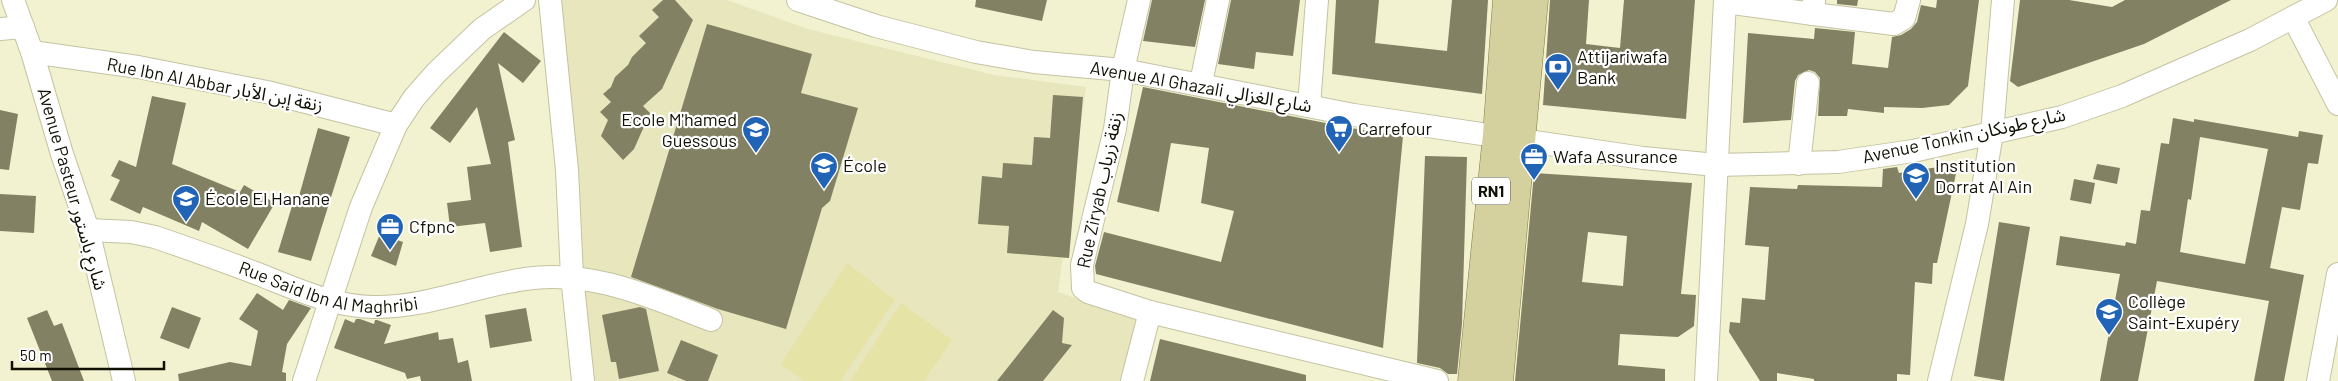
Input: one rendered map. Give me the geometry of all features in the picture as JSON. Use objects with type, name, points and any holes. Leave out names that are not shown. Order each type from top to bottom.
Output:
[{"type":"main road","name":"RN1","points":[[1500,381],[1509,137],[1507,0]]},
{"type":"main road","name":"RN1","points":[[1472,381],[1509,137],[1534,0]]},
{"type":"street","name":"Avenue Pasteur شارع باستور","points":[[13,0],[32,52],[62,154],[88,230],[124,381]]},
{"type":"street","points":[[304,381],[361,207],[396,125],[436,73],[482,30],[524,0]]},
{"type":"street","points":[[550,0],[566,160],[572,276],[583,381]]},
{"type":"street","name":"Avenue Al Ghazali شارع الغزالي","points":[[798,0],[876,26],[976,52],[1034,62],[1123,70],[1201,83],[1309,106],[1509,137]]},
{"type":"street","name":"Rue Ziryab زنقة زرياب","points":[[1139,0],[1123,70],[1115,129],[1082,265],[1081,280],[1083,288],[1088,292],[1150,312],[1437,381]]},
{"type":"street","points":[[1201,83],[1218,0]]},
{"type":"street","points":[[1309,106],[1318,0]]},
{"type":"street","points":[[1706,381],[1725,1],[1814,7],[1894,24],[1904,18],[1909,0]]},
{"type":"street","points":[[1939,381],[1976,224],[1992,133],[2003,0]]},
{"type":"street","name":"Avenue Tonkin شارع طونكان","points":[[1509,137],[1643,158],[1716,165],[1838,162],[1913,151],[2062,117],[2122,96],[2294,19],[2326,0]]},
{"type":"street","points":[[2294,19],[2338,104]]},
{"type":"street","points":[[0,29],[23,27]]},
{"type":"street","name":"Rue Ibn Al Abbar زنقة إبن الأبار","points":[[32,52],[138,67],[267,92],[396,125]]},
{"type":"street","points":[[1799,164],[1808,83]]},
{"type":"street","name":"Rue Said Ibn Al Maghribi","points":[[88,230],[131,232],[155,237],[331,302],[372,307],[403,305],[527,278],[572,276],[628,289],[711,320]]},
{"type":"street","points":[[2318,381],[2330,361],[2338,274]]},
{"type":"street","points":[[1132,381],[1150,312]]},
{"type":"shaded area","name":"École","points":[[560,0],[727,0],[808,29],[994,75],[1086,87],[1058,292],[1138,320],[1120,381],[590,381]]},
{"type":"shaded area","points":[[847,263],[895,300],[840,381],[804,381],[781,364]]},
{"type":"shaded area","points":[[901,303],[952,340],[924,381],[850,381]]},
{"type":"building","points":[[663,0],[675,0],[693,20],[662,89],[643,106],[650,113],[634,149],[623,160],[601,136],[608,120],[600,112],[611,102],[603,94],[611,87],[615,77],[628,65],[632,57],[646,43],[639,36],[659,17],[652,10]]},
{"type":"building","points":[[976,0],[1047,0],[1042,21],[975,7]]},
{"type":"building","points":[[1152,0],[1205,0],[1195,47],[1143,41]]},
{"type":"building","points":[[1231,0],[1300,0],[1293,56],[1256,52],[1254,69],[1218,64]]},
{"type":"building","points":[[1336,0],[1379,0],[1375,43],[1447,51],[1452,0],[1488,0],[1482,94],[1332,74]]},
{"type":"building","points":[[1550,0],[1589,0],[1586,44],[1620,48],[1624,0],[1695,0],[1686,119],[1543,105]]},
{"type":"building","points":[[1837,0],[1858,0],[1857,6],[1837,4]]},
{"type":"building","points":[[1937,0],[1979,0],[1968,86],[1949,105],[1922,108],[1884,107],[1884,113],[1848,109],[1847,116],[1818,116],[1820,78],[1815,72],[1809,70],[1798,75],[1795,81],[1791,120],[1743,123],[1748,33],[1814,39],[1815,28],[1855,32],[1852,64],[1888,68],[1892,37],[1901,35],[1911,29],[1917,22],[1921,5],[1936,8]]},
{"type":"building","points":[[2020,0],[2069,0],[2112,7],[2125,0],[2231,0],[2144,44],[2018,87],[2010,81]]},
{"type":"building","name":"Ecole M'hamed Guessous","points":[[707,24],[812,54],[801,93],[858,108],[830,201],[822,208],[786,329],[718,309],[631,277]]},
{"type":"building","points":[[504,32],[541,61],[523,83],[498,63],[515,140],[508,142],[522,247],[490,252],[485,223],[450,227],[447,203],[471,200],[467,167],[491,164],[477,107],[450,143],[430,128]]},
{"type":"building","points":[[1143,87],[1351,128],[1403,136],[1383,348],[1096,274],[1095,266],[1104,232],[1221,262],[1234,211],[1201,203],[1209,148],[1171,143],[1159,212],[1117,202]]},
{"type":"building","points":[[1053,95],[1083,97],[1069,258],[1007,253],[1009,226],[978,224],[982,176],[1002,178],[1003,163],[1032,165],[1034,137],[1050,138]]},
{"type":"building","points":[[152,96],[186,103],[172,164],[240,192],[244,185],[275,203],[248,249],[202,222],[199,231],[143,207],[140,214],[110,200],[120,180],[111,176],[119,160],[136,167]]},
{"type":"building","points":[[0,110],[18,114],[9,170],[0,169]]},
{"type":"building","points":[[2173,118],[2194,122],[2194,119],[2298,137],[2299,131],[2323,135],[2318,164],[2308,163],[2300,210],[2282,207],[2270,268],[2304,275],[2284,381],[2254,381],[2269,301],[2157,281],[2138,381],[2100,381],[2120,274],[2056,265],[2060,236],[2125,246],[2126,242],[2136,244],[2141,210],[2150,211],[2161,143],[2169,144]],"holes":[[[2200,137],[2268,149],[2245,264],[2180,252],[2188,199],[2191,200]]]},
{"type":"building","points":[[318,128],[350,137],[311,261],[278,252],[292,206],[296,207]]},
{"type":"building","points":[[1425,156],[1467,157],[1462,324],[1457,374],[1448,374],[1440,368],[1417,363]]},
{"type":"building","points":[[1958,164],[1937,263],[1933,263],[1932,284],[1915,282],[1910,375],[1897,374],[1897,381],[1814,381],[1814,379],[1777,373],[1777,381],[1760,381],[1729,332],[1730,322],[1740,323],[1742,298],[1765,300],[1769,247],[1745,245],[1750,187],[1797,189],[1798,185],[1882,187],[1883,169],[1897,167],[1899,173]]},
{"type":"building","points":[[2097,164],[2120,168],[2117,184],[2093,179]]},
{"type":"building","points":[[1534,173],[1692,183],[1681,294],[1696,295],[1694,326],[1678,337],[1620,334],[1618,365],[1665,369],[1665,381],[1515,381]],"holes":[[[1588,232],[1627,236],[1623,286],[1582,282]]]},
{"type":"building","points":[[2074,179],[2095,183],[2091,204],[2070,200]]},
{"type":"building","points":[[0,194],[36,196],[34,233],[0,231]]},
{"type":"building","points":[[1999,222],[2030,227],[2004,381],[1974,376]]},
{"type":"building","name":"Cfpnc","points":[[380,234],[403,242],[396,266],[371,256]]},
{"type":"building","points":[[257,293],[283,310],[289,300],[311,308],[287,344],[282,372],[286,373],[286,381],[179,381],[178,374],[230,362],[251,366],[258,331],[239,319]]},
{"type":"building","points":[[172,307],[201,318],[189,349],[160,338]]},
{"type":"building","points":[[640,307],[646,309],[659,371],[619,379],[616,362],[611,362],[602,315]]},
{"type":"building","points":[[526,308],[532,341],[490,348],[485,315]]},
{"type":"building","points":[[47,310],[54,326],[62,323],[84,381],[52,381],[27,318]]},
{"type":"building","points":[[1053,310],[1064,318],[1062,343],[1072,345],[1043,381],[997,381]]},
{"type":"building","points":[[345,319],[354,323],[356,319],[360,319],[374,324],[375,320],[377,320],[391,325],[384,344],[438,332],[439,340],[453,338],[458,363],[468,360],[472,381],[421,381],[420,376],[407,379],[405,373],[334,348]]},
{"type":"building","points":[[1160,339],[1306,375],[1306,381],[1150,381]]},
{"type":"building","points":[[681,340],[718,355],[708,381],[686,381],[667,373]]},
{"type":"place","name":"Attijariwafa Bank","points":[[1558,91]]},
{"type":"place","name":"Carrefour","points":[[1339,153]]},
{"type":"place","name":"Ecole M'hamed Guessous","points":[[756,154]]},
{"type":"place","name":"Wafa Assurance","points":[[1534,181]]},
{"type":"place","name":"École","points":[[824,190]]},
{"type":"place","name":"Institution Dorrat Al Ain","points":[[1916,200]]},
{"type":"place","name":"École El Hanane","points":[[186,223]]},
{"type":"place","name":"Cfpnc","points":[[390,251]]},
{"type":"place","name":"Collège Saint-Exupéry","points":[[2109,336]]}]
